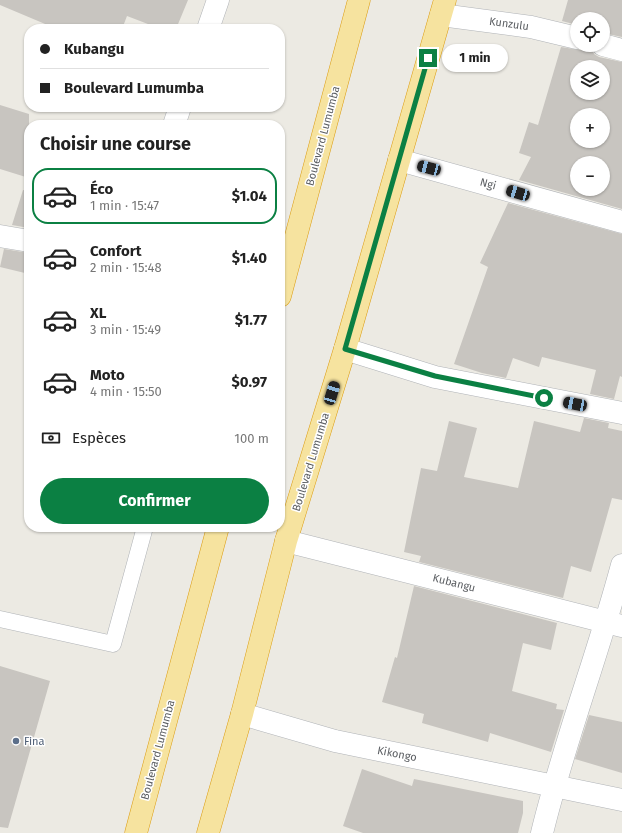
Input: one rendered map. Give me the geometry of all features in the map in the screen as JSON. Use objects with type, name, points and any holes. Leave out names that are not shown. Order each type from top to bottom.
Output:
[{"type":"highway","name":"Boulevard Lumumba","points":[[285,278],[360,0]]},
{"type":"highway","name":"Boulevard Lumumba","points":[[208,833],[242,714],[286,540],[345,349],[443,7]]},
{"type":"highway","name":"Boulevard Lumumba","points":[[136,833],[217,532]]},
{"type":"street","points":[[210,24],[218,0]]},
{"type":"street","name":"Kunzulu","points":[[443,7],[570,36]]},
{"type":"street","points":[[610,47],[622,50]]},
{"type":"street","name":"Ngi","points":[[399,160],[622,222]]},
{"type":"street","points":[[0,236],[24,241]]},
{"type":"street","points":[[345,349],[435,376],[622,413]]},
{"type":"street","name":"Kubangu","points":[[286,540],[614,624]]},
{"type":"street","points":[[542,833],[554,785],[614,624],[622,565]]},
{"type":"street","name":"Kikongo","points":[[242,714],[335,741],[622,800]]},
{"type":"lane","points":[[0,619],[112,644],[143,532]]},
{"type":"building","points":[[0,0],[188,0],[178,24],[148,24],[127,16],[124,24],[45,24],[0,5]]},
{"type":"building","points":[[568,0],[622,0],[622,37],[610,34],[610,12],[570,12],[570,23],[562,21]]},
{"type":"building","points":[[561,47],[570,48],[570,52],[593,52],[599,57],[622,62],[622,209],[576,196],[610,196],[610,156],[570,156],[570,194],[519,180],[531,157],[519,153],[529,122],[538,125]]},
{"type":"building","points":[[0,105],[29,114],[29,120],[24,120],[24,176],[0,169]]},
{"type":"building","points":[[23,190],[24,190],[24,227],[12,225]]},
{"type":"building","points":[[508,203],[622,234],[622,377],[620,376],[614,399],[590,394],[596,370],[542,357],[539,367],[513,358],[506,378],[482,373],[454,364],[488,267],[480,263]]},
{"type":"building","points":[[4,249],[24,252],[24,273],[0,267]]},
{"type":"building","points":[[584,418],[609,423],[608,428],[622,431],[622,500],[612,498],[591,572],[571,566],[563,598],[419,562],[421,556],[404,552],[421,468],[437,471],[449,421],[477,428],[464,477],[518,488],[534,421],[580,432]]},
{"type":"building","points":[[414,586],[557,623],[551,650],[523,643],[512,691],[557,704],[556,709],[564,710],[551,752],[490,733],[488,742],[422,723],[424,714],[382,702],[395,657],[397,658]]},
{"type":"building","name":"Fina","points":[[0,666],[50,681],[8,828],[0,827]]},
{"type":"building","points":[[589,715],[622,722],[622,773],[575,759]]},
{"type":"building","points":[[362,769],[412,786],[414,779],[523,801],[523,813],[518,833],[363,833],[343,826]]},
{"type":"place","name":"Fina","points":[[16,741]]},
{"type":"route","points":[[428,58],[345,349],[435,376],[544,398]]}]
